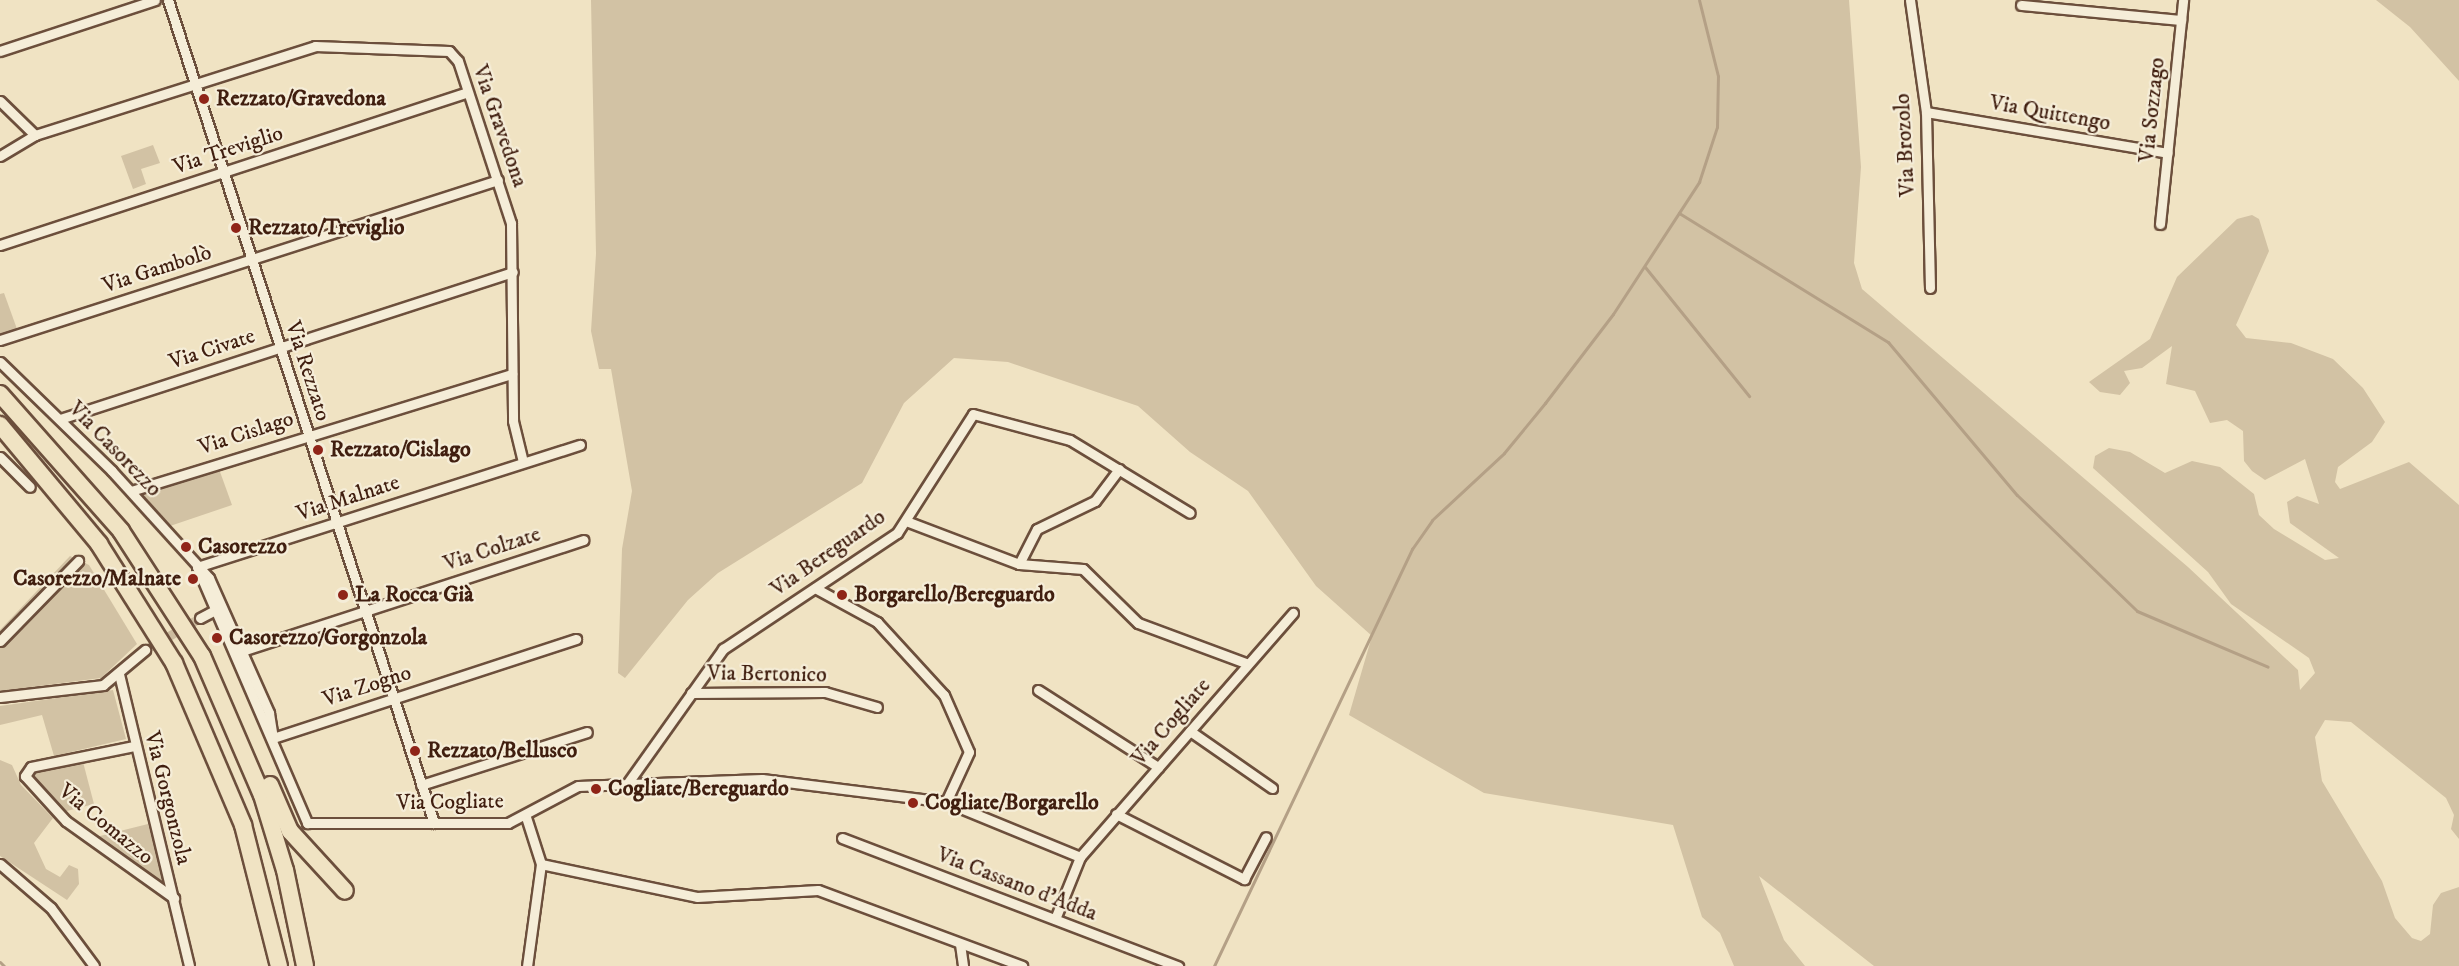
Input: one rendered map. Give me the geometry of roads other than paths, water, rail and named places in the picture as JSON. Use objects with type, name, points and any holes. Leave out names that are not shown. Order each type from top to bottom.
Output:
[{"type":"highway","points":[[0,394],[139,555],[222,698],[248,732],[290,831],[345,891]]},
{"type":"highway","points":[[0,425],[99,544],[174,663],[243,825],[279,966]]},
{"type":"highway","points":[[222,698],[275,834],[305,966]]},
{"type":"street","points":[[0,51],[155,0]]},
{"type":"street","name":"Via Rezzato","points":[[168,0],[434,823]]},
{"type":"street","name":"Via Brozolo","points":[[1910,0],[1926,112],[1930,288]]},
{"type":"street","name":"Via Sozzago","points":[[2160,224],[2183,0]]},
{"type":"street","points":[[2021,5],[2181,20]]},
{"type":"street","name":"Via Gravedona","points":[[0,156],[35,135],[324,45],[446,50],[456,58],[511,223],[513,421],[523,462]]},
{"type":"street","name":"Via Treviglio","points":[[0,245],[468,92]]},
{"type":"street","points":[[0,101],[35,135]]},
{"type":"street","name":"Via Quittengo","points":[[1926,112],[2168,153]]},
{"type":"street","name":"Via Gambolò","points":[[0,340],[498,180]]},
{"type":"street","name":"Via Civate","points":[[60,419],[513,272]]},
{"type":"street","name":"Via Casorezzo","points":[[0,362],[131,491],[212,583],[269,713],[273,738]]},
{"type":"street","name":"Via Cislago","points":[[131,491],[307,434],[512,374]]},
{"type":"street","name":"Via Bereguardo","points":[[627,784],[726,646],[888,541],[906,521],[965,421],[977,413],[1061,436],[1190,513]]},
{"type":"street","name":"Via Malnate","points":[[197,567],[580,445]]},
{"type":"street","points":[[0,457],[30,487]]},
{"type":"street","points":[[1018,564],[1037,529],[1095,501],[1119,469]]},
{"type":"street","points":[[906,521],[1018,564],[1083,569],[1138,623],[1248,664]]},
{"type":"street","name":"Via Colzate","points":[[242,651],[583,540]]},
{"type":"street","points":[[0,641],[78,561]]},
{"type":"street","name":"Via Casorezzo","points":[[197,567],[213,611],[273,738],[304,819]]},
{"type":"street","points":[[815,588],[878,622],[944,695],[969,752],[946,802]]},
{"type":"street","points":[[200,618],[213,611]]},
{"type":"street","name":"Via Cogliate","points":[[1055,919],[1080,857],[1293,613]]},
{"type":"street","name":"Via Zogno","points":[[273,738],[576,639]]},
{"type":"street","points":[[0,697],[103,685],[145,650]]},
{"type":"street","name":"Via Gorgonzola","points":[[119,674],[134,746],[174,898],[189,966]]},
{"type":"street","points":[[1038,690],[1158,767]]},
{"type":"street","name":"Via Bertonico","points":[[691,693],[825,692],[877,707]]},
{"type":"street","points":[[1190,731],[1272,788]]},
{"type":"street","points":[[422,785],[587,732]]},
{"type":"street","name":"Via Comazzo","points":[[134,746],[26,771],[57,813],[174,898]]},
{"type":"street","name":"Via Cogliate","points":[[304,819],[502,823],[526,817],[574,787],[773,779],[946,802],[1080,857]]},
{"type":"street","points":[[1116,814],[1244,879],[1266,837]]},
{"type":"street","points":[[526,817],[541,864],[527,966]]},
{"type":"street","name":"Via Cassano d'Adda","points":[[842,838],[1178,966]]},
{"type":"street","points":[[0,864],[51,908],[94,966]]},
{"type":"street","points":[[541,864],[697,897],[818,890],[911,921],[960,944],[1022,966]]},
{"type":"street","points":[[960,944],[963,966]]},
{"type":"waterway","points":[[1214,966],[1412,549],[1432,520],[1504,453],[1545,403],[1613,314],[1699,182],[1717,127],[1718,76],[1699,0]]},
{"type":"waterway","points":[[1679,213],[1888,342],[2017,495],[2137,611],[2268,667]]},
{"type":"waterway","points":[[1645,267],[1749,396]]},
{"type":"waterway","points":[[0,962],[4,966]]},
{"type":"tunnel","points":[[145,650],[200,618]]},
{"type":"place","name":"Rezzato/Gravedona","points":[[204,99]]},
{"type":"place","name":"Rezzato/Treviglio","points":[[236,228]]},
{"type":"place","name":"Rezzato/Cislago","points":[[318,450]]},
{"type":"place","name":"Casorezzo","points":[[186,547]]},
{"type":"place","name":"Casorezzo/Malnate","points":[[193,579]]},
{"type":"place","name":"La Rocca Già","points":[[343,595]]},
{"type":"place","name":"Borgarello/Bereguardo","points":[[842,595]]},
{"type":"place","name":"Casorezzo/Gorgonzola","points":[[217,638]]},
{"type":"place","name":"Rezzato/Bellusco","points":[[415,751]]},
{"type":"place","name":"Cogliate/Bereguardo","points":[[596,789]]},
{"type":"place","name":"Cogliate/Borgarello","points":[[913,803]]}]
